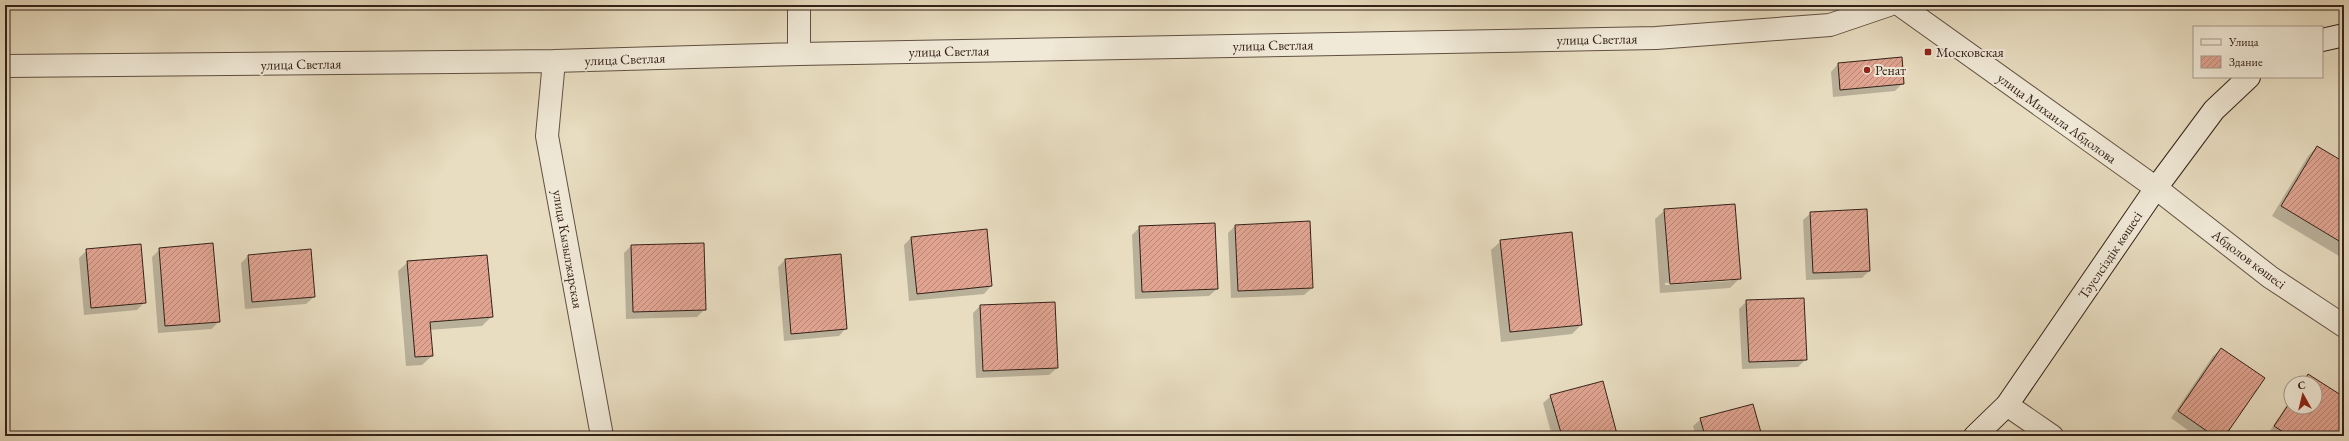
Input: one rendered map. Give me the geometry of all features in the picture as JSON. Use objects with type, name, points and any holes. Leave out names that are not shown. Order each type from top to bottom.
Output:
[{"type":"street","points":[[799,5],[799,54]]},
{"type":"street","name":"улица Светлая","points":[[5,66],[554,61],[799,54],[1656,38],[1830,25],[1889,5]]},
{"type":"street","name":"улица Михаила Абдолова","points":[[1900,5],[2156,188]]},
{"type":"street","points":[[2323,40],[2344,36]]},
{"type":"street","name":"улица Кызылжарская","points":[[554,61],[547,136],[602,436]]},
{"type":"street","name":"Тәуелсіздік көшесі","points":[[1975,436],[2007,405],[2156,188],[2214,110],[2248,78]]},
{"type":"street","name":"Абдолов көшесі","points":[[2156,188],[2270,277],[2344,326]]},
{"type":"street","points":[[2007,405],[2052,436]]},
{"type":"building","points":[[1902,57],[1904,84],[1840,90],[1838,63]]},
{"type":"building","points":[[2317,146],[2344,162],[2344,244],[2281,206]]},
{"type":"building","points":[[1735,204],[1741,279],[1670,284],[1664,209]]},
{"type":"building","points":[[1867,209],[1870,271],[1813,273],[1810,212]]},
{"type":"building","points":[[1310,221],[1313,288],[1238,291],[1235,225]]},
{"type":"building","points":[[1215,223],[1218,289],[1142,292],[1139,226]]},
{"type":"building","points":[[987,229],[992,286],[917,294],[911,237]]},
{"type":"building","points":[[1572,232],[1582,325],[1510,332],[1500,240]]},
{"type":"building","points":[[213,243],[220,322],[165,326],[159,248]]},
{"type":"building","points":[[704,243],[706,310],[633,312],[631,245]]},
{"type":"building","points":[[141,244],[146,303],[91,308],[86,249]]},
{"type":"building","points":[[311,249],[315,297],[252,302],[248,255]]},
{"type":"building","points":[[841,254],[847,329],[791,334],[785,259]]},
{"type":"building","points":[[487,255],[493,317],[430,322],[433,356],[415,357],[407,261]]},
{"type":"building","points":[[1804,298],[1807,360],[1749,362],[1746,300]]},
{"type":"building","points":[[1055,302],[1058,368],[983,371],[980,305]]},
{"type":"building","points":[[2221,348],[2265,378],[2225,436],[2214,436],[2178,411]]},
{"type":"building","points":[[1603,381],[1617,434],[1562,436],[1550,395]]},
{"type":"building","points":[[2323,384],[2344,397],[2344,436],[2289,436],[2274,426],[2283,413],[2283,415],[2323,415]]},
{"type":"building","points":[[1753,404],[1762,436],[1705,436],[1700,418]]},
{"type":"place","name":"Московская","points":[[1928,52]]},
{"type":"place","name":"Ренат","points":[[1867,70]]}]
